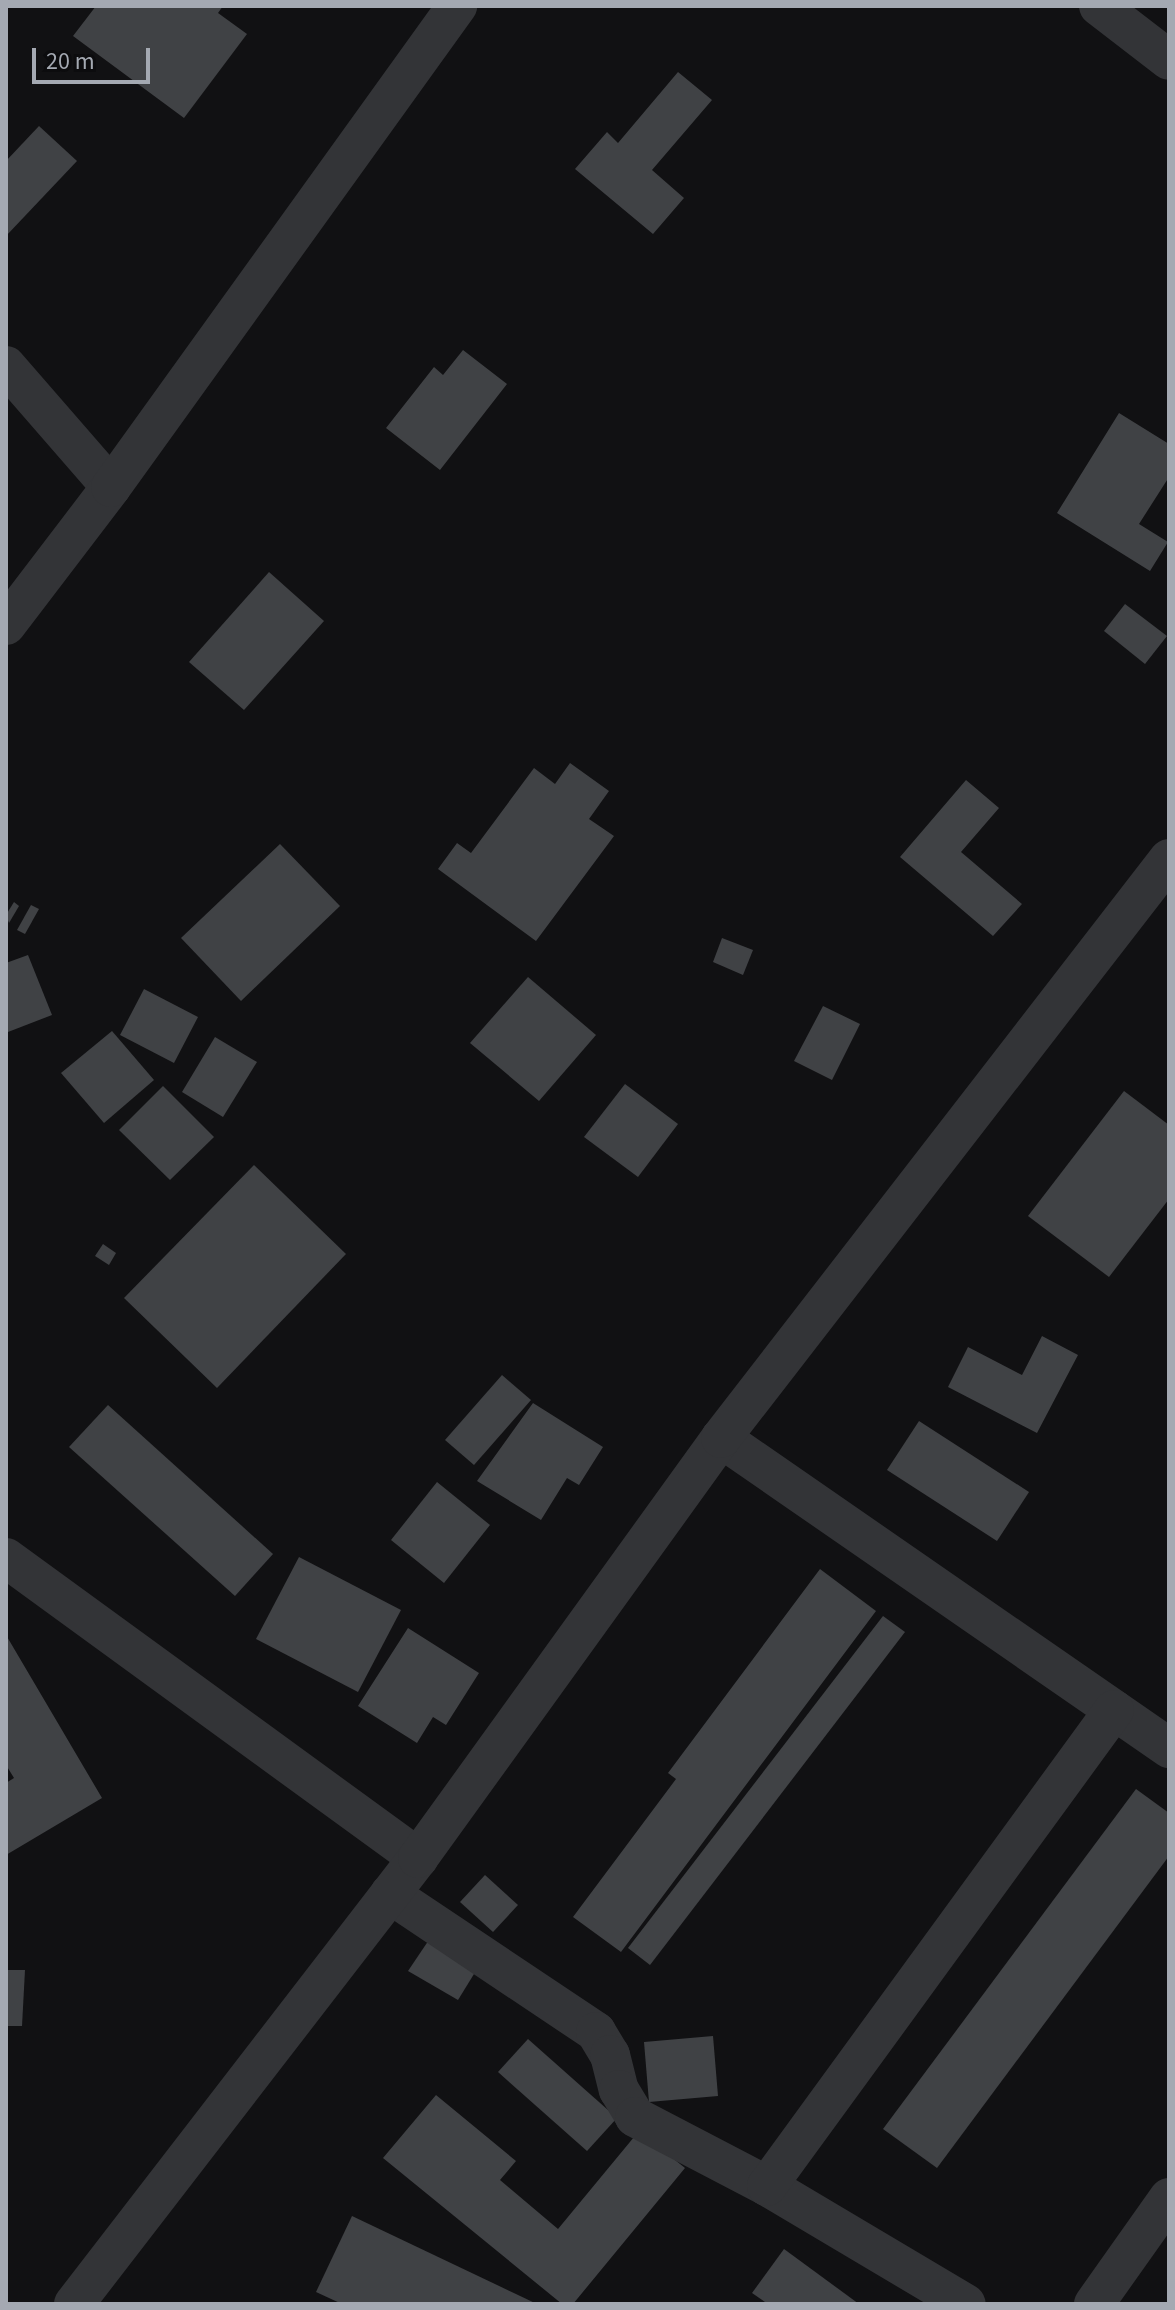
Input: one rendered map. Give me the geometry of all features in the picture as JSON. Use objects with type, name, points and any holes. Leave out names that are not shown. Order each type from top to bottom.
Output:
[{"type":"street","points":[[6,625],[111,487],[457,6]]},
{"type":"street","points":[[1099,6],[1169,60]]},
{"type":"street","points":[[6,366],[111,487]]},
{"type":"street","points":[[74,2304],[418,1858],[721,1438],[1169,859]]},
{"type":"street","points":[[721,1438],[1169,1748]]},
{"type":"street","points":[[6,1558],[418,1858]]},
{"type":"street","points":[[767,2186],[1114,1710]]},
{"type":"street","points":[[390,1894],[596,2032],[610,2055],[619,2090],[635,2117],[767,2186],[966,2304]]},
{"type":"street","points":[[1094,2304],[1169,2198]]},
{"type":"building","points":[[96,6],[223,6],[218,13],[247,34],[184,118],[73,36]]},
{"type":"building","points":[[678,72],[712,100],[652,170],[684,198],[653,234],[575,169],[607,132],[618,143]]},
{"type":"building","points":[[39,126],[77,161],[6,236],[6,161]]},
{"type":"building","points":[[463,350],[507,384],[440,470],[386,428],[434,367],[443,375]]},
{"type":"building","points":[[1119,413],[1169,444],[1169,477],[1139,524],[1168,542],[1150,571],[1057,513]]},
{"type":"building","points":[[269,572],[324,621],[244,710],[189,662]]},
{"type":"building","points":[[1125,604],[1167,636],[1145,664],[1104,631]]},
{"type":"building","points":[[570,763],[609,791],[589,819],[614,836],[536,941],[438,869],[457,843],[471,853],[534,768],[555,784]]},
{"type":"building","points":[[966,780],[999,808],[961,852],[1022,904],[993,936],[900,857]]},
{"type":"building","points":[[280,844],[340,906],[241,1001],[181,938]]},
{"type":"building","points":[[14,902],[19,906],[9,923],[6,915]]},
{"type":"building","points":[[31,905],[39,909],[25,934],[17,930]]},
{"type":"building","points":[[722,938],[753,950],[743,975],[713,962]]},
{"type":"building","points":[[28,955],[52,1015],[8,1032],[6,963]]},
{"type":"building","points":[[528,977],[596,1035],[539,1101],[470,1043]]},
{"type":"building","points":[[144,989],[198,1017],[174,1063],[120,1035]]},
{"type":"building","points":[[823,1006],[860,1024],[832,1080],[794,1061]]},
{"type":"building","points":[[112,1031],[154,1080],[104,1123],[61,1073]]},
{"type":"building","points":[[215,1037],[257,1062],[223,1117],[182,1092]]},
{"type":"building","points":[[625,1084],[678,1124],[638,1177],[584,1137]]},
{"type":"building","points":[[163,1086],[214,1137],[170,1180],[119,1130]]},
{"type":"building","points":[[1124,1091],[1169,1125],[1169,1199],[1109,1277],[1028,1216]]},
{"type":"building","points":[[254,1165],[346,1254],[217,1388],[124,1298]]},
{"type":"building","points":[[103,1244],[116,1253],[109,1265],[95,1256]]},
{"type":"building","points":[[1042,1336],[1078,1355],[1037,1433],[948,1387],[968,1347],[1022,1375]]},
{"type":"building","points":[[502,1375],[531,1400],[474,1465],[445,1440]]},
{"type":"building","points":[[533,1403],[603,1447],[579,1485],[567,1478],[541,1520],[477,1481]]},
{"type":"building","points":[[108,1405],[273,1554],[235,1596],[69,1447]]},
{"type":"building","points":[[919,1421],[1029,1492],[997,1541],[887,1470]]},
{"type":"building","points":[[437,1482],[490,1525],[444,1583],[391,1540]]},
{"type":"building","points":[[299,1557],[401,1610],[358,1692],[256,1639]]},
{"type":"building","points":[[820,1569],[876,1611],[621,1952],[573,1917],[676,1779],[668,1773]]},
{"type":"building","points":[[883,1616],[905,1632],[650,1965],[628,1948]]},
{"type":"building","points":[[408,1628],[479,1673],[446,1725],[433,1717],[417,1743],[358,1706]]},
{"type":"building","points":[[6,1635],[102,1798],[6,1855],[6,1783],[14,1778],[6,1765]]},
{"type":"building","points":[[1136,1789],[1169,1813],[1169,1856],[937,2168],[883,2129]]},
{"type":"building","points":[[485,1875],[518,1905],[493,1932],[460,1902]]},
{"type":"building","points":[[443,1919],[490,1948],[458,2000],[408,1971]]},
{"type":"building","points":[[6,1970],[25,1970],[22,2026],[6,2026]]},
{"type":"building","points":[[713,2036],[718,2096],[649,2102],[644,2042]]},
{"type":"building","points":[[528,2039],[617,2118],[587,2151],[498,2072]]},
{"type":"building","points":[[436,2095],[516,2161],[500,2180],[558,2229],[639,2131],[685,2168],[573,2304],[562,2304],[383,2158]]},
{"type":"building","points":[[352,2216],[537,2304],[342,2304],[316,2292]]},
{"type":"building","points":[[784,2249],[859,2304],[768,2304],[752,2293]]}]
